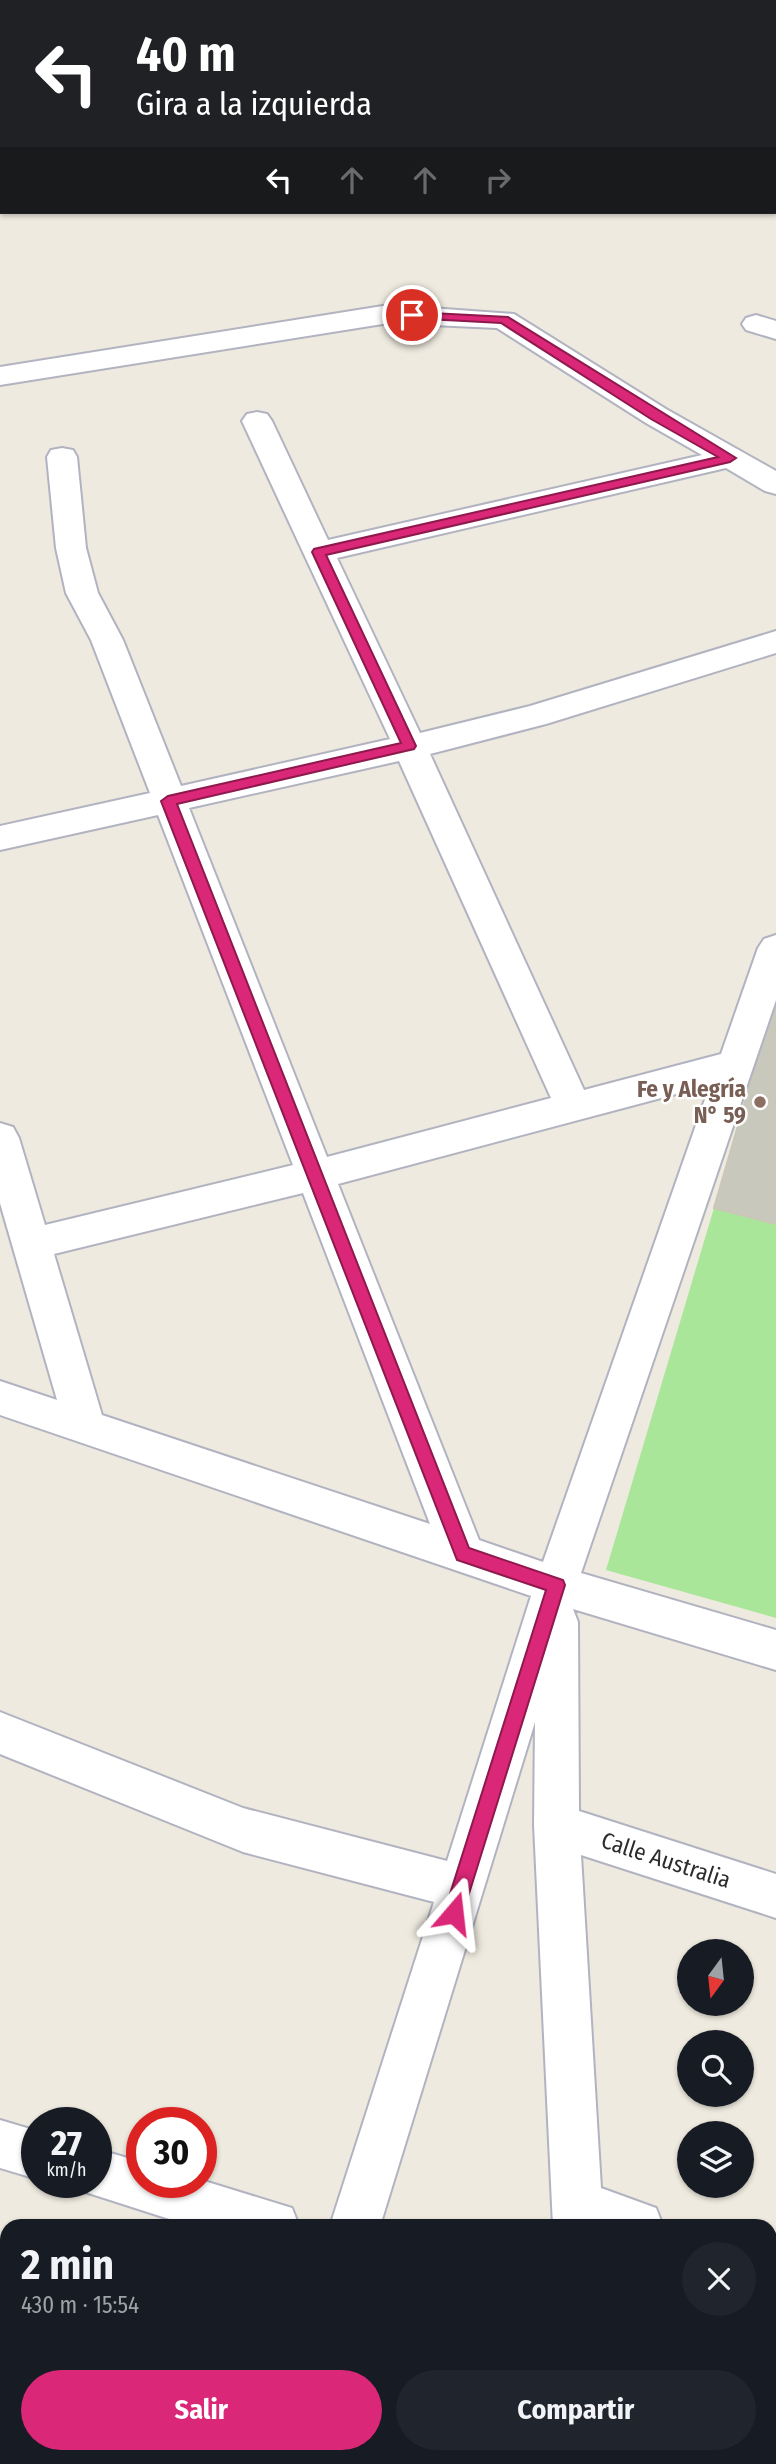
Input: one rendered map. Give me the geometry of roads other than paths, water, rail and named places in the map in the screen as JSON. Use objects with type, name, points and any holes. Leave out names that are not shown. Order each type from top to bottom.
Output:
[{"type":"street","points":[[0,376],[389,314],[504,320],[656,416],[776,484]]},
{"type":"street","points":[[257,421],[410,746],[478,902],[573,1107]]},
{"type":"street","points":[[62,457],[71,548],[82,593],[107,640],[463,1554]]},
{"type":"street","points":[[318,552],[730,458]]},
{"type":"street","points":[[0,838],[449,738],[534,716],[776,642]]},
{"type":"street","points":[[357,2219],[556,1585],[776,948]]},
{"type":"street","points":[[31,1244],[315,1175],[736,1064]]},
{"type":"street","points":[[0,1138],[85,1427]]},
{"type":"street","points":[[0,1398],[556,1585],[776,1650]]},
{"type":"street","points":[[556,1585],[557,1825],[577,2215],[599,2219]]},
{"type":"street","points":[[0,1733],[243,1830],[462,1887]]},
{"type":"street","name":"Calle Australia","points":[[557,1825],[776,1896]]},
{"type":"street","points":[[0,2144],[21,2150]]},
{"type":"street","points":[[112,2178],[250,2219]]},
{"type":"place","name":"Fe y Alegría N° 59","points":[[760,1102]]}]
